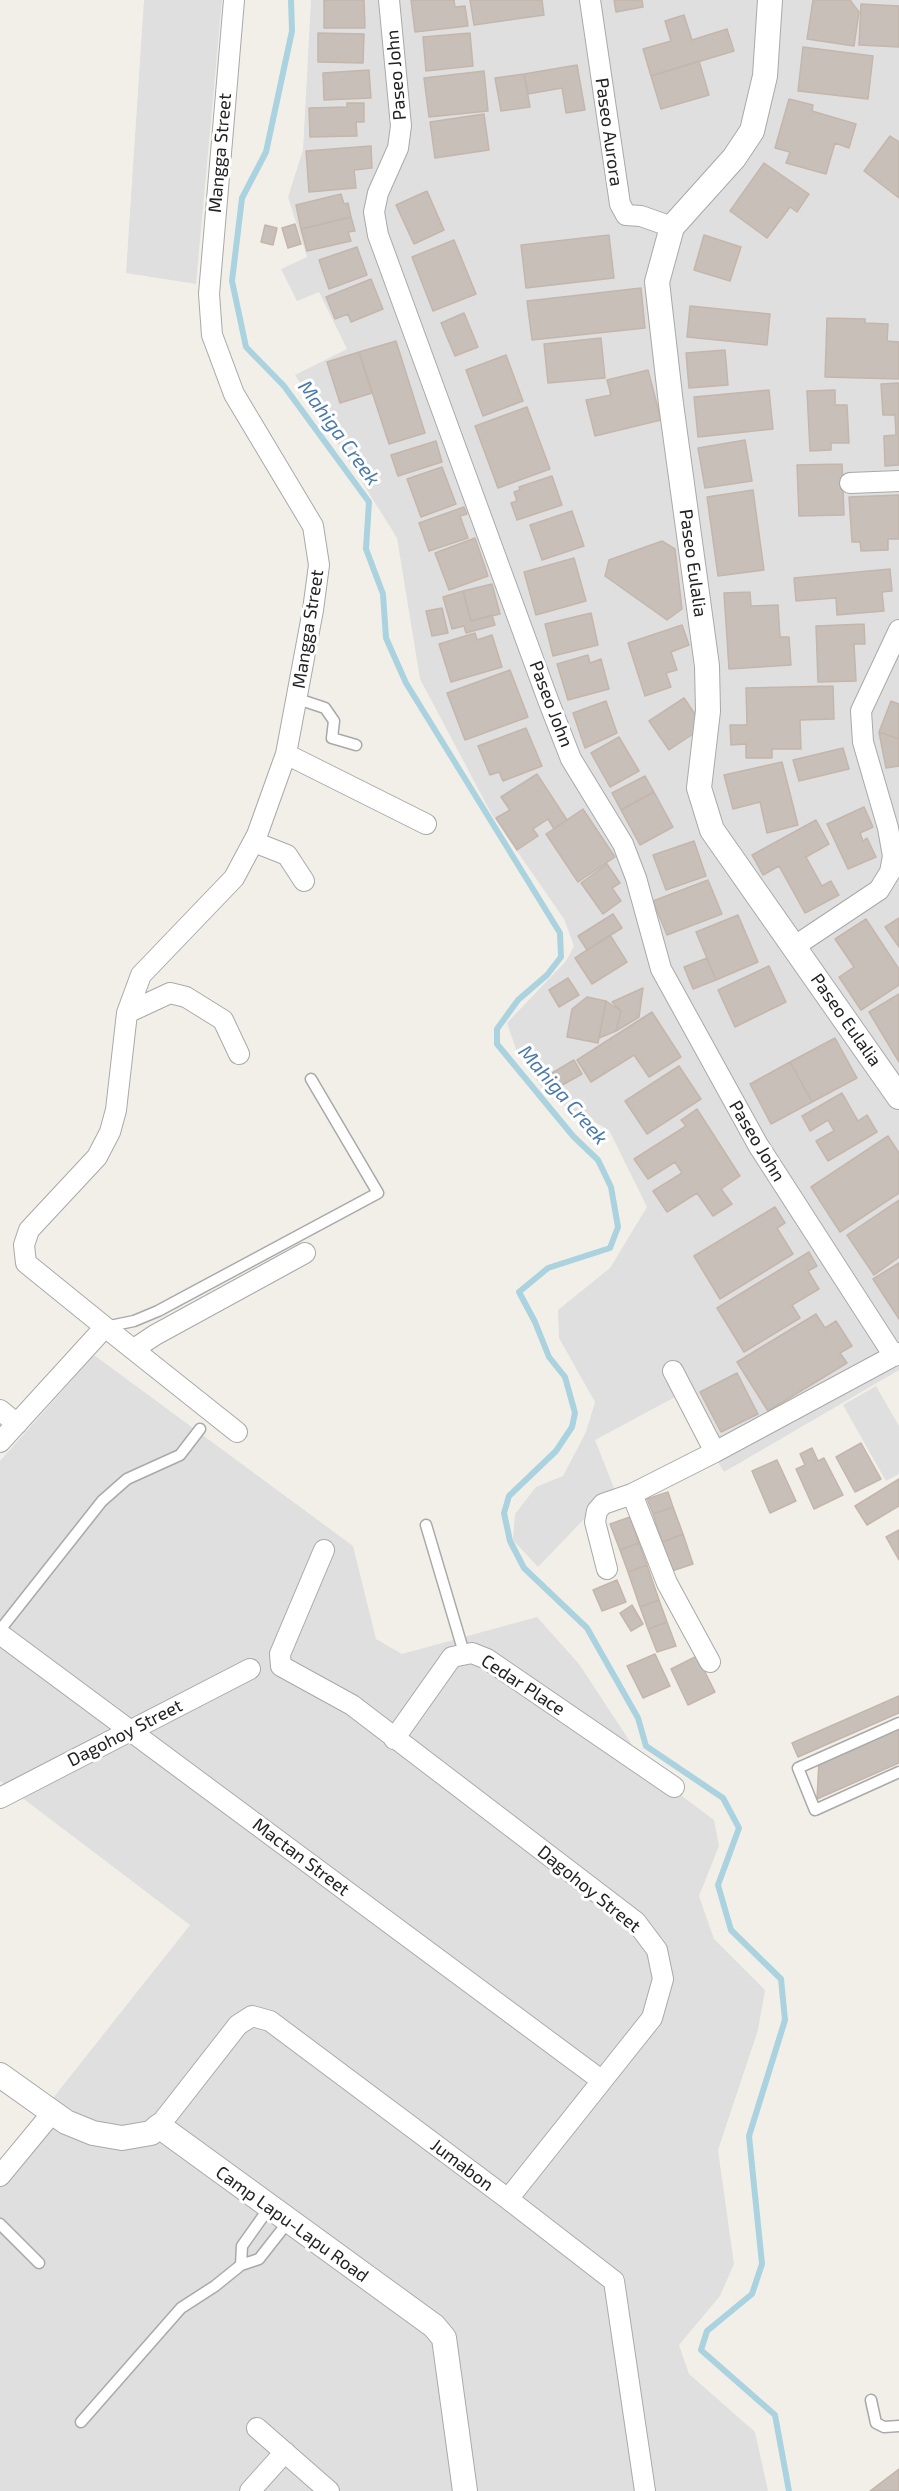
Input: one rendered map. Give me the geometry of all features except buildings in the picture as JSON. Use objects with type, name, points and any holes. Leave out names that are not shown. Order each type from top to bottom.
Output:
[{"type":"street","name":"Mangga Street","points":[[234,0],[209,294],[212,335],[234,394],[313,526],[319,565],[298,699],[286,754],[254,842],[234,878],[141,975],[127,1012],[117,1110],[110,1132],[97,1157],[29,1230],[24,1245],[26,1263],[237,1432]]},
{"type":"street","name":"Paseo John","points":[[389,0],[401,126],[398,148],[378,193],[374,212],[378,235],[548,700],[571,759],[623,844],[636,878],[661,969],[758,1145],[897,1355]]},
{"type":"street","name":"Paseo Aurora","points":[[590,0],[620,204],[626,215],[641,216],[672,227]]},
{"type":"street","name":"Paseo Eulalia","points":[[770,0],[765,76],[752,131],[734,158],[672,227],[657,282],[671,404],[707,666],[708,711],[699,788],[712,830],[899,1098]]},
{"type":"street","points":[[850,483],[899,481]]},
{"type":"street","points":[[795,946],[879,890],[890,872],[893,856],[888,828],[863,742],[861,711],[899,630]]},
{"type":"street","points":[[286,754],[426,824]]},
{"type":"street","points":[[254,842],[287,855],[304,881]]},
{"type":"street","points":[[127,1012],[170,993],[186,997],[223,1020],[239,1054]]},
{"type":"street","points":[[134,1349],[304,1253]]},
{"type":"street","points":[[0,1442],[105,1327]]},
{"type":"street","points":[[608,1569],[595,1522],[597,1511],[603,1504],[632,1494],[715,1452],[897,1355]]},
{"type":"street","points":[[673,1371],[715,1452]]},
{"type":"street","points":[[0,1410],[17,1424]]},
{"type":"street","points":[[632,1494],[668,1583],[710,1662]]},
{"type":"street","name":"Dagohoy Street","points":[[324,1550],[280,1654],[281,1666],[352,1705],[636,1922],[657,1950],[663,1979],[652,2018],[508,2199]]},
{"type":"street","name":"Mactan Street","points":[[0,1632],[601,2080]]},
{"type":"street","name":"Cedar Place","points":[[394,1739],[452,1657],[464,1653],[488,1659],[674,1787]]},
{"type":"street","name":"Dagohoy Street","points":[[0,1798],[250,1669]]},
{"type":"street","name":"Jumabon","points":[[159,2126],[238,2025],[252,2016],[270,2021],[508,2199],[614,2281],[645,2491]]},
{"type":"street","points":[[0,2075],[66,2122],[93,2133],[122,2138],[151,2133],[159,2126]]},
{"type":"street","points":[[0,2176],[52,2113]]},
{"type":"street","name":"Camp Lapu-Lapu Road","points":[[159,2126],[434,2326],[444,2338],[465,2491]]},
{"type":"street","points":[[257,2428],[329,2491]]},
{"type":"street","points":[[250,2491],[285,2452]]},
{"type":"lane","points":[[298,699],[324,708],[334,721],[332,738],[356,745]]},
{"type":"lane","points":[[105,1327],[134,1321],[158,1311],[378,1194],[311,1078]]},
{"type":"lane","points":[[0,1632],[102,1501],[127,1479],[180,1455],[200,1429]]},
{"type":"lane","points":[[426,1525],[464,1653]]},
{"type":"lane","points":[[899,1723],[798,1768],[815,1810],[899,1772]]},
{"type":"lane","points":[[241,2265],[242,2246],[279,2215]]},
{"type":"lane","points":[[81,2422],[181,2308],[215,2286],[241,2265],[259,2259],[279,2215]]},
{"type":"lane","points":[[0,2224],[39,2263]]},
{"type":"lane","points":[[871,2400],[876,2423],[884,2427],[899,2426]]},
{"type":"shaded area","points":[[144,0],[222,0],[196,284],[126,273]]},
{"type":"shaded area","points":[[311,0],[899,0],[899,1370],[724,1472],[677,1396],[595,1440],[614,1488],[538,1567],[513,1540],[515,1514],[536,1487],[563,1476],[586,1432],[595,1402],[559,1338],[558,1310],[610,1268],[647,1207],[609,1130],[548,1096],[517,1052],[507,1023],[566,961],[574,946],[564,919],[492,815],[420,679],[397,538],[295,375],[347,349],[319,292],[297,301],[281,269],[307,257],[288,197],[303,150]]},
{"type":"shaded area","points":[[94,1355],[353,1546],[376,1639],[402,1654],[537,1617],[579,1664],[650,1772],[714,1820],[719,1846],[699,1896],[714,1939],[765,1990],[758,2030],[718,2150],[734,2264],[720,2296],[679,2345],[689,2374],[755,2432],[768,2491],[0,2491],[0,2165],[190,1925],[0,1781],[0,1461]]},
{"type":"shaded area","points":[[876,1386],[899,1426],[899,1474],[886,1481],[843,1405]]},
{"type":"waterway","name":"Mahiga Creek","points":[[291,0],[292,31],[266,152],[242,198],[232,281],[246,347],[284,386],[369,502],[366,549],[383,594],[386,638],[406,683],[560,933],[561,957],[547,975],[518,1000],[497,1029],[497,1044],[573,1136],[598,1160],[611,1187],[618,1227],[610,1248],[548,1268],[519,1292],[535,1322],[549,1357],[565,1377],[575,1413],[572,1427],[556,1451],[509,1496],[504,1513],[510,1541],[524,1568],[587,1628],[638,1718],[646,1746],[723,1798],[739,1828],[718,1885],[731,1930],[781,1979],[785,2020],[749,2136],[762,2264],[752,2294],[707,2331],[701,2350],[775,2415],[789,2491]]}]
